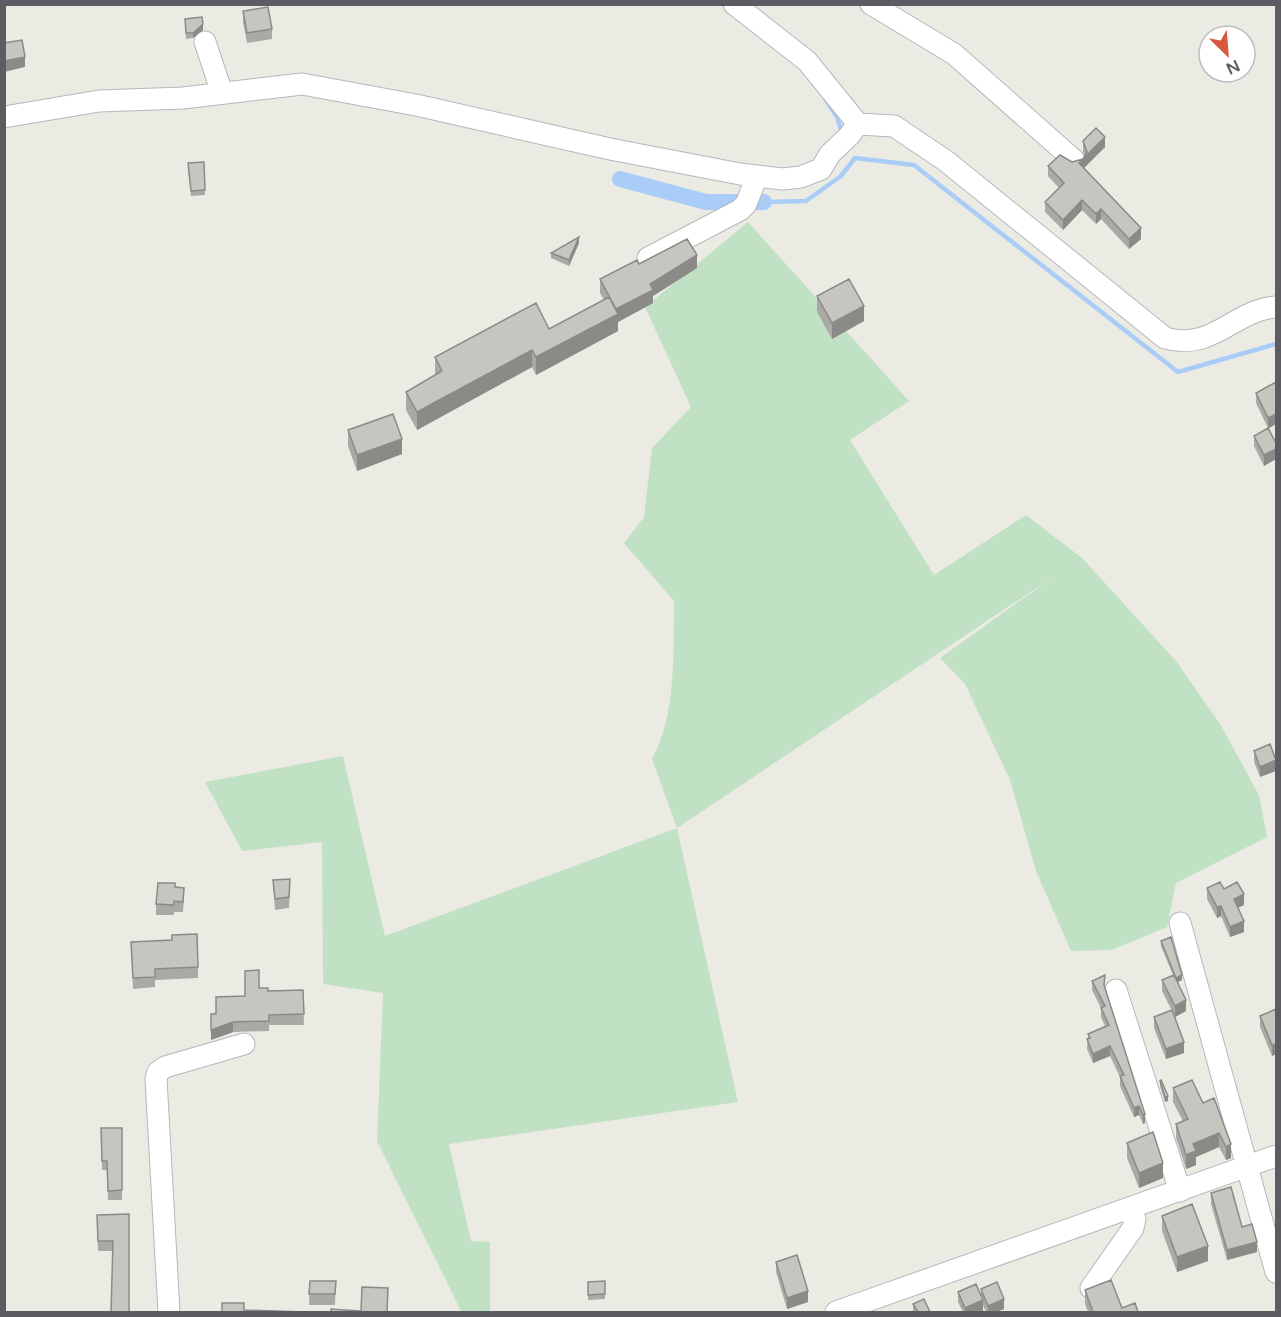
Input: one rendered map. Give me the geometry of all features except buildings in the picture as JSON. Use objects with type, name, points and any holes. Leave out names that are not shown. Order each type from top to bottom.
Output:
[{"type":"street","points":[[734,4],[807,61],[854,130]]},
{"type":"street","points":[[871,4],[954,54],[1074,160]]},
{"type":"street","points":[[205,42],[222,93]]},
{"type":"street","points":[[4,117],[99,101],[183,98],[302,84],[416,105],[756,179],[801,177],[821,169],[830,154],[854,130],[894,126],[946,161],[1165,338],[1179,342],[1195,341],[1221,331],[1262,308],[1276,307]]},
{"type":"street","points":[[648,258],[740,210],[746,204],[756,179]]},
{"type":"street","points":[[1179,923],[1276,1272]]},
{"type":"street","points":[[1116,990],[1180,1191]]},
{"type":"street","points":[[169,1312],[156,1079],[158,1072],[165,1067],[244,1044]]},
{"type":"street","points":[[836,1312],[1276,1156]]},
{"type":"street","points":[[1091,1288],[1133,1228],[1135,1219],[1130,1209]]},
{"type":"green space","points":[[748,222],[909,401],[850,440],[934,575],[1026,515],[1082,558],[1176,661],[1220,724],[1259,795],[1267,837],[1176,883],[1167,927],[1112,950],[1071,951],[1036,871],[1010,780],[965,684],[940,658],[1053,577],[677,828],[652,759],[666,722],[670,702],[674,601],[624,543],[644,517],[652,448],[691,407],[645,307]]},
{"type":"green space","points":[[343,756],[385,936],[677,828],[738,1102],[449,1144],[471,1241],[490,1242],[490,1312],[461,1311],[377,1141],[383,993],[323,984],[322,842],[242,851],[205,782]]},
{"type":"waterway","points":[[826,100],[837,117],[842,133]]},
{"type":"waterway","points":[[764,202],[806,201],[841,176],[855,158],[914,165],[1178,372],[1276,344]]},
{"type":"waterway","points":[[620,179],[706,202],[764,202]]}]
